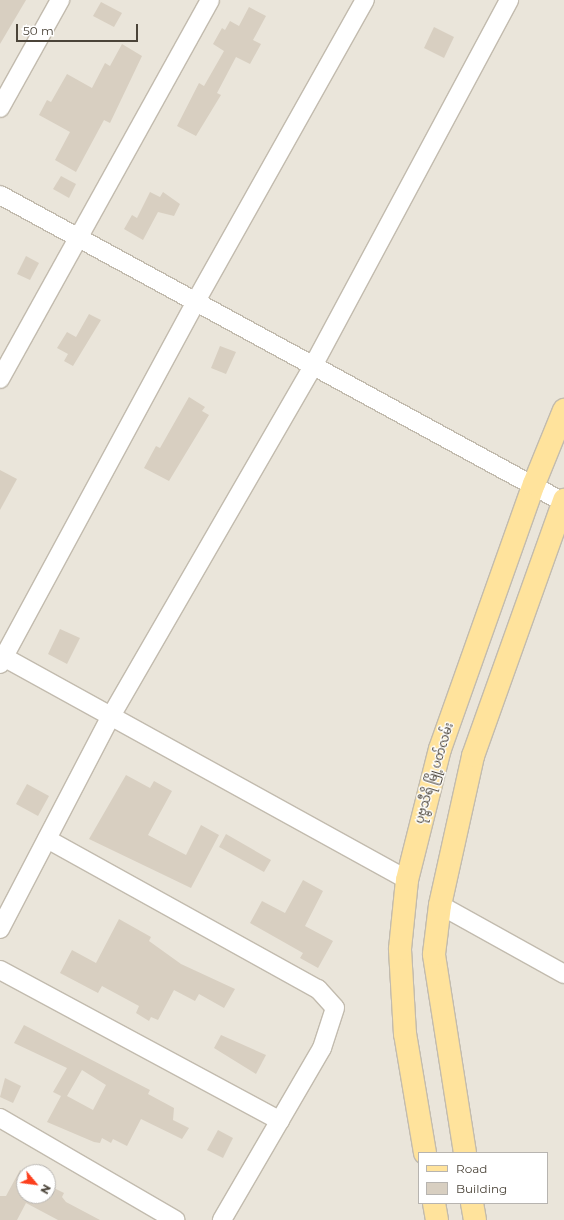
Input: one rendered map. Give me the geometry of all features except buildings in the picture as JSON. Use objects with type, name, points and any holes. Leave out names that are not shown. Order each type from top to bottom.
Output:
[{"type":"main road","name":"ပုဗ္ဗသီရိ မြို့ပတ်လမ်း","points":[[425,1152],[405,1034],[400,949],[407,880],[440,748],[534,484],[564,410]]},
{"type":"main road","points":[[465,1152],[434,954],[440,905],[473,756],[564,501]]},
{"type":"main road","points":[[434,1204],[437,1220]]},
{"type":"main road","points":[[472,1204],[475,1220]]},
{"type":"street","points":[[0,108],[60,0]]},
{"type":"street","points":[[0,379],[7,350],[78,238],[210,0]]},
{"type":"street","points":[[365,0],[196,301],[1,658],[111,716],[407,880]]},
{"type":"street","points":[[0,929],[111,716],[314,364],[509,0]]},
{"type":"street","points":[[0,196],[314,364],[564,501]]},
{"type":"street","points":[[47,839],[328,998],[335,1008],[331,1029],[280,1121],[222,1220]]},
{"type":"street","points":[[440,905],[564,974]]},
{"type":"street","points":[[0,970],[280,1121]]},
{"type":"street","points":[[0,1118],[175,1220]]},
{"type":"shaded area","points":[[0,0],[564,0],[564,1220],[0,1220]]}]
